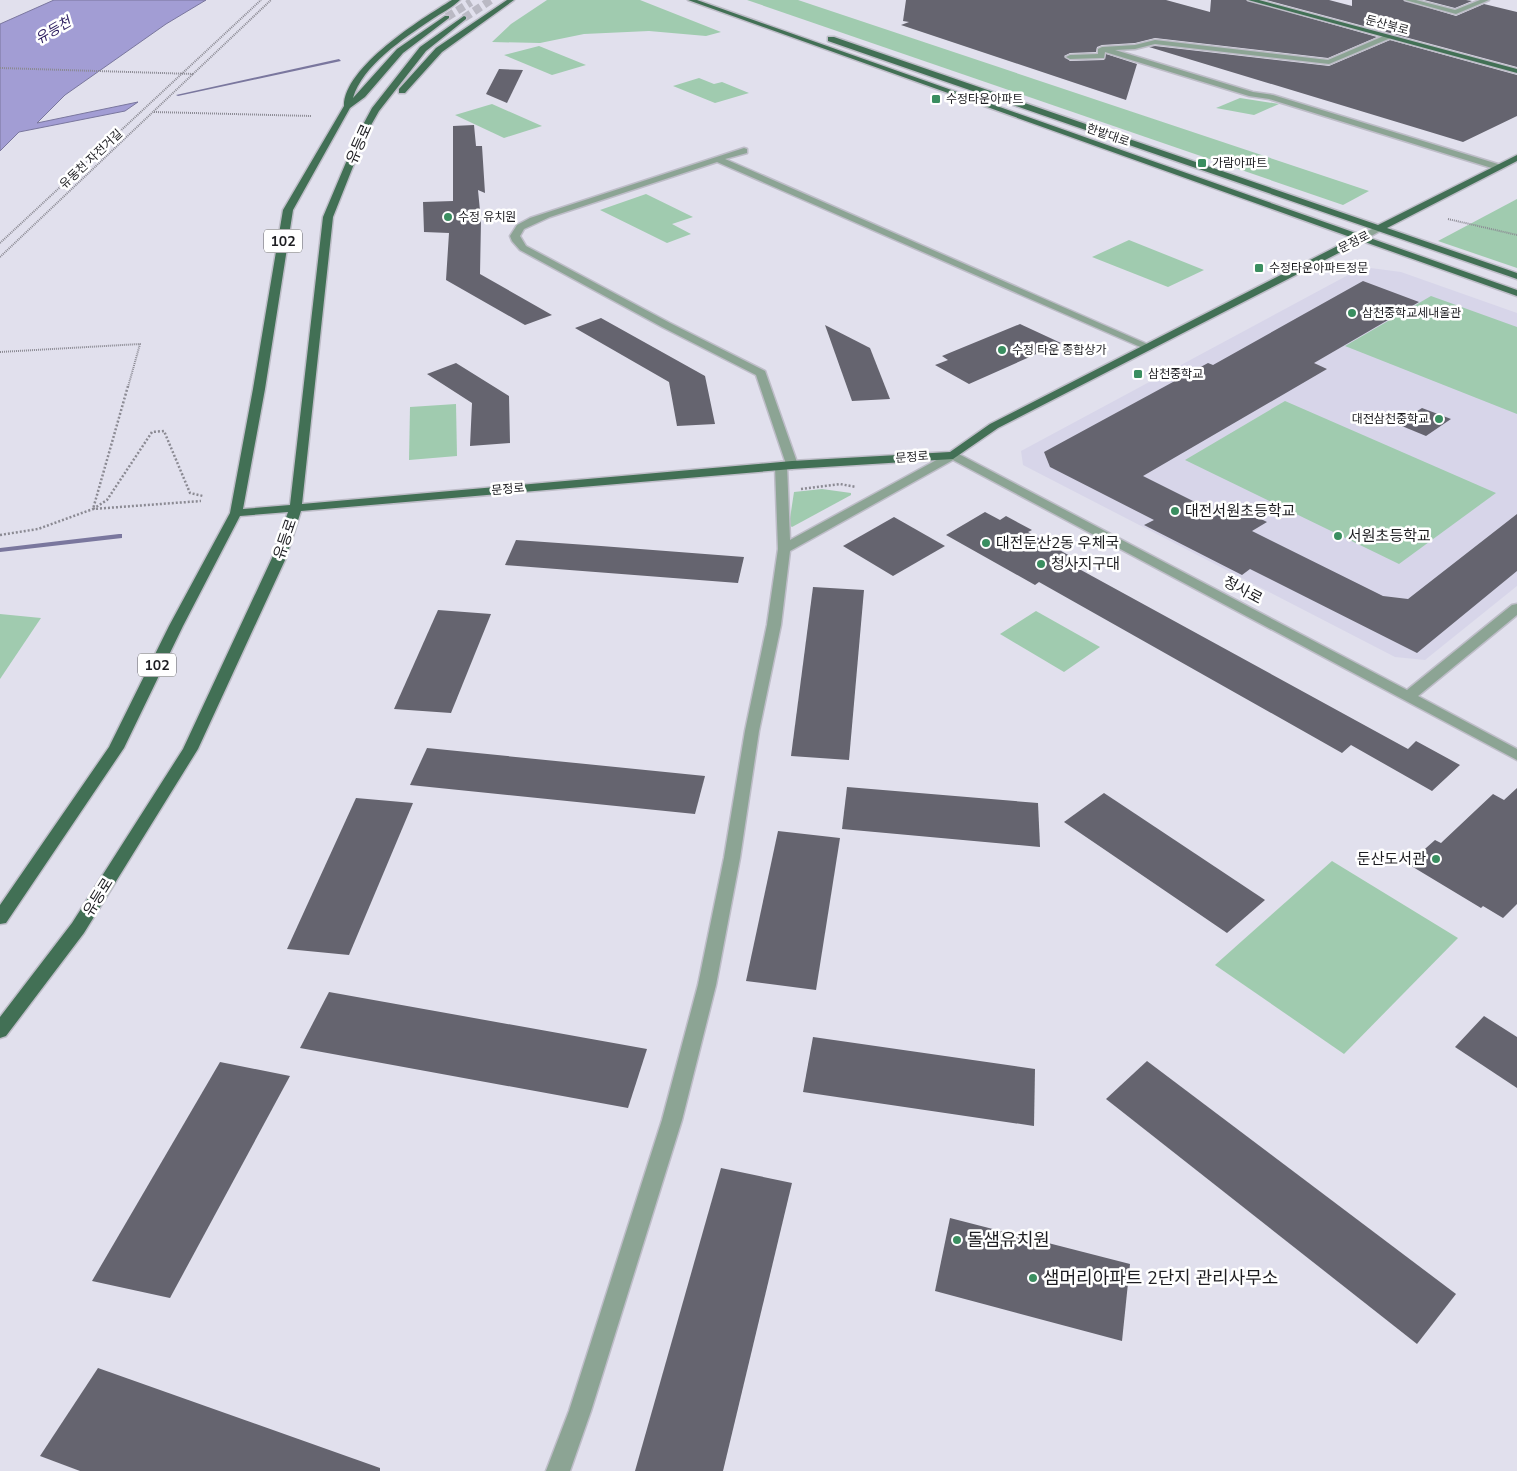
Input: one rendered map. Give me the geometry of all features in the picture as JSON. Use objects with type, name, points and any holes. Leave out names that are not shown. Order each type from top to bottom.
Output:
[{"type":"main road","points":[[347,107],[348,97],[360,77],[384,52],[411,30],[457,0]]},
{"type":"main road","points":[[375,110],[395,100],[439,50],[511,0]]},
{"type":"main road","points":[[493,12],[519,0]]},
{"type":"main road","name":"한밭대로","points":[[691,0],[1517,292]]},
{"type":"main road","name":"둔산북로","points":[[1251,0],[1517,71]]},
{"type":"main road","name":"유등로","points":[[0,918],[116,748],[176,626],[236,513],[259,389],[288,210],[347,107],[362,95],[400,51],[447,17]]},
{"type":"main road","name":"유등로","points":[[0,1031],[78,928],[190,749],[279,558],[296,506],[328,217],[362,134],[375,110],[423,49],[464,18]]},
{"type":"main road","name":"한밭대로","points":[[823,36],[1517,276]]},
{"type":"main road","name":"문정로","points":[[1379,228],[1517,158]]},
{"type":"main road","name":"문정로","points":[[236,513],[296,506],[786,466],[953,455],[994,426],[1361,238]]},
{"type":"street","points":[[1408,0],[1456,12],[1486,0]]},
{"type":"street","points":[[1102,49],[1135,47],[1154,42],[1329,62],[1389,37]]},
{"type":"street","points":[[1070,57],[1101,56],[1102,49]]},
{"type":"street","points":[[1102,49],[1252,94],[1270,97],[1498,167]]},
{"type":"street","points":[[558,1471],[580,1411],[672,1120],[707,986],[732,858],[752,731],[774,625],[784,549],[786,466],[761,373],[666,326],[523,248],[516,242],[514,236],[515,231],[521,227],[547,215],[744,150]]},
{"type":"street","points":[[717,159],[1148,347]]},
{"type":"street","name":"문정로","points":[[1361,238],[1379,228]]},
{"type":"street","points":[[784,549],[953,455]]},
{"type":"street","name":"청사로","points":[[953,455],[1517,755]]},
{"type":"street","points":[[1408,697],[1517,608]]},
{"type":"path","points":[[0,243],[261,0]]},
{"type":"path","name":"유동천 자전거길","points":[[0,257],[271,0]]},
{"type":"path","points":[[0,68],[194,74]]},
{"type":"path","points":[[154,112],[311,116]]},
{"type":"path","points":[[1448,219],[1517,235]]},
{"type":"path","points":[[0,352],[140,344],[93,508]]},
{"type":"path","points":[[0,534],[38,529],[93,508],[107,500],[152,432],[164,431],[190,493],[203,496]]},
{"type":"path","points":[[795,489],[840,484],[859,488]]},
{"type":"path","points":[[93,508],[201,501]]},
{"type":"shaded area","name":"서원초등학교","points":[[1363,267],[1401,272],[1517,313],[1517,586],[1425,660],[1395,657],[1023,465],[1021,451]]},
{"type":"green space","points":[[547,0],[640,0],[721,32],[706,36],[649,31],[584,34],[540,43],[492,42],[511,24]]},
{"type":"green space","points":[[747,0],[798,0],[1369,191],[1343,205]]},
{"type":"green space","points":[[539,46],[586,65],[552,75],[504,55]]},
{"type":"green space","points":[[699,78],[714,84],[722,82],[749,93],[715,103],[673,86]]},
{"type":"green space","points":[[1240,98],[1279,104],[1254,115],[1216,108]]},
{"type":"green space","points":[[492,104],[542,126],[504,138],[455,115]]},
{"type":"green space","points":[[646,194],[693,217],[672,224],[691,234],[667,243],[600,210]]},
{"type":"green space","points":[[1517,199],[1517,268],[1438,241]]},
{"type":"green space","points":[[1129,240],[1204,270],[1168,287],[1092,257]]},
{"type":"green space","points":[[1431,296],[1517,327],[1517,414],[1345,346]]},
{"type":"green space","points":[[1285,401],[1496,493],[1399,564],[1185,460]]},
{"type":"green space","points":[[456,404],[457,456],[409,460],[410,407]]},
{"type":"green space","points":[[822,489],[851,493],[851,495],[792,527],[789,525],[794,492]]},
{"type":"green space","points":[[1036,611],[1100,647],[1064,672],[1000,634]]},
{"type":"green space","points":[[0,614],[41,618],[0,679]]},
{"type":"green space","points":[[1332,861],[1458,938],[1344,1054],[1215,965]]},
{"type":"water","name":"유등천","points":[[54,0],[206,0],[166,24],[65,95],[37,123],[138,102],[125,111],[19,132],[0,151],[0,24]]},
{"type":"building","points":[[906,0],[1166,0],[1210,12],[1211,0],[1246,0],[1377,37],[1328,58],[1155,38],[1135,43],[1102,45],[1097,47],[1096,52],[1070,53],[1064,56],[1070,61],[1104,60],[1106,54],[1137,64],[1126,100],[901,25],[909,22],[903,21]]},
{"type":"building","points":[[1266,0],[1329,0],[1352,6],[1352,0],[1403,0],[1456,16],[1484,4],[1517,12],[1517,67]]},
{"type":"building","points":[[1424,0],[1466,0],[1472,1],[1455,8]]},
{"type":"building","points":[[1390,40],[1517,75],[1517,116],[1463,142],[1149,47],[1155,46],[1329,66]]},
{"type":"building","points":[[499,69],[523,70],[507,103],[486,94]]},
{"type":"building","points":[[474,125],[476,146],[482,146],[485,193],[478,190],[481,221],[480,274],[552,315],[525,325],[446,280],[449,233],[424,232],[423,202],[453,201],[453,126]]},
{"type":"building","name":"대전서원초등학교","points":[[1363,281],[1419,302],[1314,363],[1327,369],[1143,476],[1225,517],[1239,508],[1267,522],[1252,531],[1383,596],[1408,599],[1517,514],[1517,571],[1417,653],[1250,569],[1242,575],[1144,525],[1154,520],[1050,467],[1044,452],[1208,363],[1213,365]]},
{"type":"building","points":[[601,318],[705,376],[715,424],[677,426],[669,382],[575,328]]},
{"type":"building","name":"수정 타운 종합상가","points":[[1020,324],[1061,343],[969,384],[935,365],[948,360],[942,356]]},
{"type":"building","points":[[825,325],[870,348],[890,399],[852,401]]},
{"type":"building","points":[[456,363],[509,396],[510,443],[470,446],[472,403],[427,374]]},
{"type":"building","points":[[1422,408],[1451,419],[1426,436],[1397,424]]},
{"type":"building","points":[[985,512],[1000,520],[1006,516],[1032,530],[1028,532],[1077,560],[1070,564],[1408,749],[1416,741],[1460,765],[1432,791],[1351,745],[1342,753],[1039,582],[1035,585],[946,535]]},
{"type":"building","points":[[894,517],[945,546],[893,576],[843,546]]},
{"type":"building","points":[[516,540],[744,557],[738,583],[505,565]]},
{"type":"building","points":[[813,587],[864,590],[849,760],[791,756]]},
{"type":"building","points":[[438,610],[491,614],[451,713],[394,709]]},
{"type":"building","points":[[427,748],[705,776],[695,814],[410,785]]},
{"type":"building","points":[[847,787],[1038,803],[1040,847],[842,829]]},
{"type":"building","name":"둔산도서관","points":[[1517,788],[1517,904],[1503,918],[1483,906],[1481,908],[1408,864],[1435,840],[1441,843],[1493,794],[1504,800]]},
{"type":"building","points":[[1104,793],[1265,900],[1227,933],[1064,822]]},
{"type":"building","points":[[356,798],[413,803],[349,955],[287,949]]},
{"type":"building","points":[[778,831],[840,838],[816,990],[746,981]]},
{"type":"building","points":[[329,992],[647,1049],[628,1108],[300,1048]]},
{"type":"building","points":[[1484,1016],[1517,1037],[1517,1088],[1455,1047]]},
{"type":"building","points":[[813,1037],[1035,1069],[1034,1126],[803,1092]]},
{"type":"building","points":[[1147,1061],[1456,1294],[1417,1344],[1106,1099]]},
{"type":"building","points":[[220,1062],[290,1076],[170,1298],[92,1281]]},
{"type":"building","points":[[721,1168],[792,1183],[723,1471],[635,1471]]},
{"type":"building","name":"샘머리아파트 2단지 관리사무소","points":[[950,1218],[1130,1264],[1122,1341],[935,1291]]},
{"type":"building","points":[[98,1368],[380,1468],[380,1471],[80,1471],[40,1456]]},
{"type":"waterway","points":[[178,95],[339,60]]},
{"type":"waterway","points":[[0,550],[119,536]]},
{"type":"tunnel","points":[[464,18],[491,0]]},
{"type":"tunnel","points":[[447,17],[471,2]]},
{"type":"place","name":"수정타운아파트","points":[[936,99]]},
{"type":"place","name":"가람아파트","points":[[1202,163]]},
{"type":"place","name":"수정 유치원","points":[[448,217]]},
{"type":"place","name":"수정타운아파트정문","points":[[1259,268]]},
{"type":"place","name":"삼천중학교세내울관","points":[[1352,313]]},
{"type":"place","name":"수정 타운 종합상가","points":[[1002,350]]},
{"type":"place","name":"삼천중학교","points":[[1138,374]]},
{"type":"place","name":"대전삼천중학교","points":[[1439,419]]},
{"type":"place","name":"대전서원초등학교","points":[[1175,511]]},
{"type":"place","name":"서원초등학교","points":[[1338,536]]},
{"type":"place","name":"대전둔산2동 우체국","points":[[986,543]]},
{"type":"place","name":"청사지구대","points":[[1041,564]]},
{"type":"place","name":"둔산도서관","points":[[1436,859]]},
{"type":"place","name":"돌샘유치원","points":[[957,1240]]},
{"type":"place","name":"샘머리아파트 2단지 관리사무소","points":[[1033,1278]]}]
